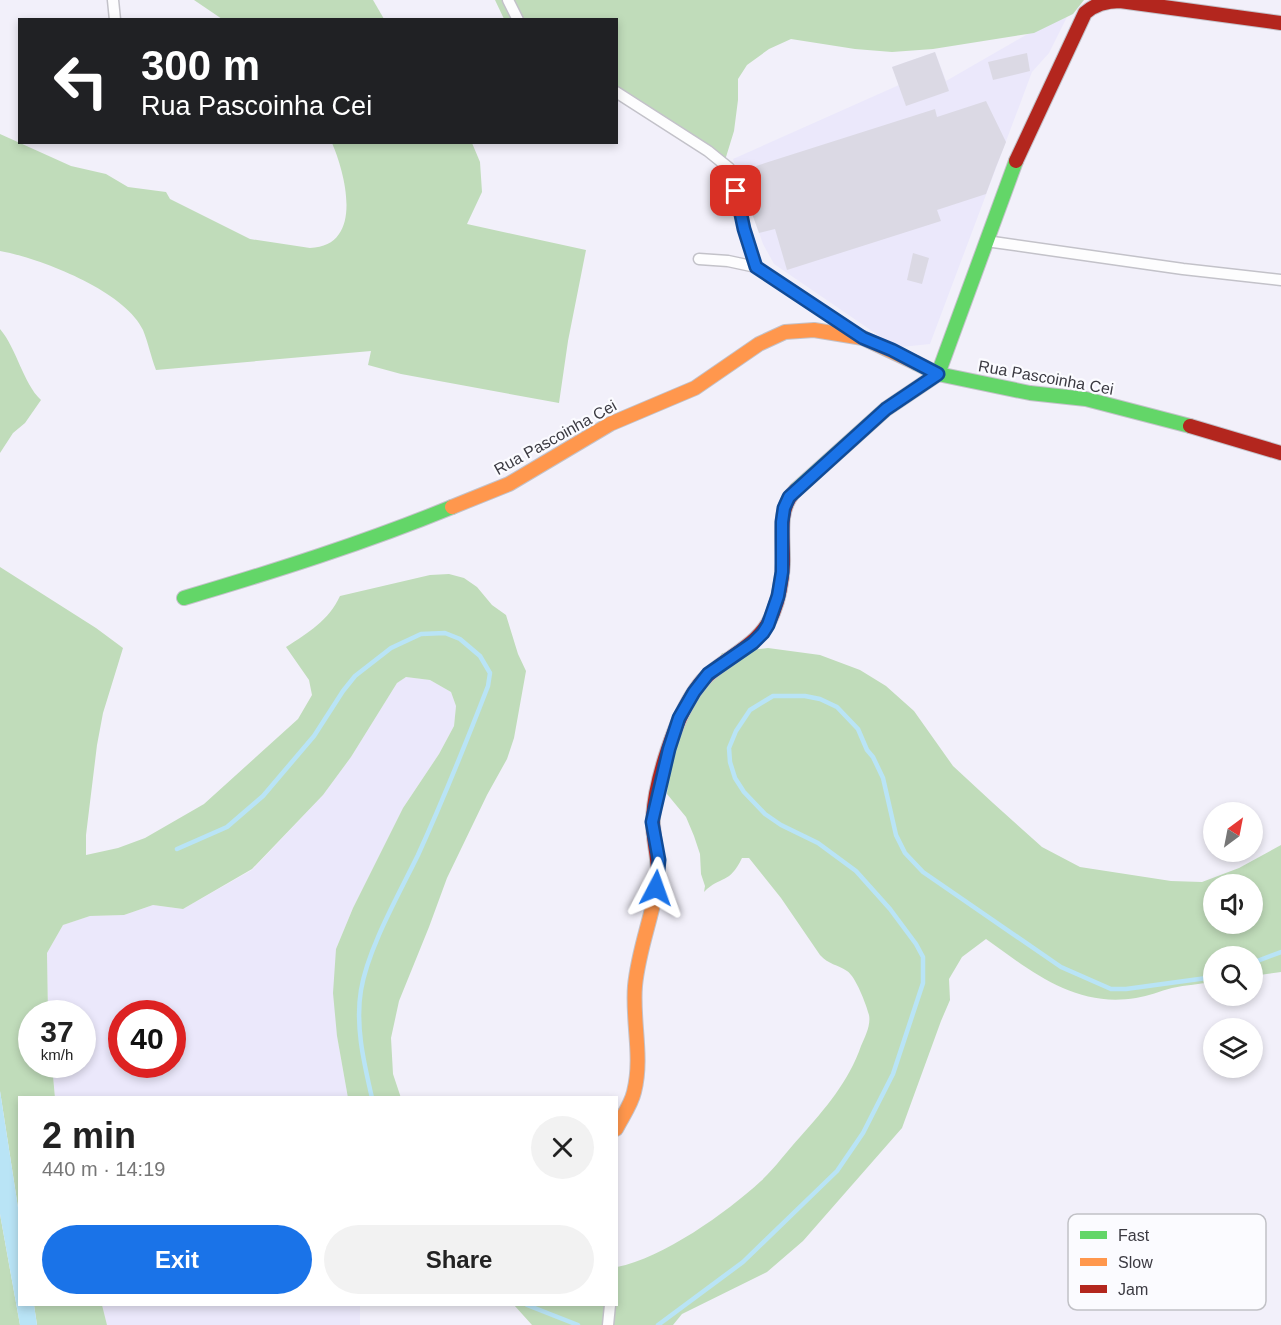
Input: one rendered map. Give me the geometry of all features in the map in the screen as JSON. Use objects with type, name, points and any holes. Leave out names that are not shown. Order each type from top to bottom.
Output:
[{"type":"street","points":[[112,0],[115,18]]},
{"type":"street","points":[[508,0],[517,18]]},
{"type":"street","points":[[618,1125],[635,1090],[637,1036],[634,997],[636,974],[659,873],[652,822],[669,749],[679,718],[708,674],[753,643],[768,625],[778,596],[782,572],[782,522],[784,508],[789,497],[886,409],[938,374],[1014,165],[1080,21],[1093,5],[1120,1],[1281,23]]},
{"type":"street","points":[[618,93],[708,151],[729,168],[734,179],[744,229],[756,267]]},
{"type":"street","points":[[986,241],[1183,269],[1281,280]]},
{"type":"street","points":[[699,259],[728,261],[756,267],[863,338]]},
{"type":"street","name":"Rua Pascoinha Cei","points":[[184,598],[292,566],[404,527],[509,484],[610,423],[695,388],[759,344],[785,332],[814,330],[863,338],[938,374],[1030,393],[1086,399],[1185,424],[1281,453]]},
{"type":"street","points":[[608,1325],[610,1306]]},
{"type":"shaded area","points":[[1071,9],[1049,53],[1032,72],[930,344],[894,346],[774,264],[763,244],[733,159],[899,85],[892,67],[935,52],[946,81]]},
{"type":"shaded area","points":[[406,677],[430,680],[451,692],[456,706],[454,726],[439,754],[403,808],[353,908],[336,949],[337,1036],[348,1096],[55,1096],[53,1078],[96,1078],[96,1000],[48,1000],[47,953],[63,925],[90,916],[124,915],[153,905],[183,909],[252,870],[323,795],[351,757],[397,683]]},
{"type":"shaded area","points":[[102,1306],[360,1306],[360,1325],[107,1325]]},
{"type":"green space","points":[[194,0],[373,0],[383,18],[221,18]]},
{"type":"green space","points":[[495,0],[1084,0],[1073,14],[1034,33],[933,49],[892,52],[791,39],[769,49],[747,65],[738,79],[734,131],[722,170],[702,152],[618,98],[618,18],[504,18]]},
{"type":"green space","points":[[0,134],[71,166],[106,174],[128,187],[166,192],[170,199],[250,239],[310,248],[327,244],[338,235],[345,222],[345,189],[332,144],[472,144],[480,162],[482,192],[467,224],[586,250],[568,341],[559,403],[401,374],[368,365],[371,351],[156,370],[143,330],[119,302],[80,278],[37,261],[0,251]]},
{"type":"green space","points":[[0,329],[11,346],[29,385],[41,400],[25,423],[13,433],[0,453]]},
{"type":"green space","points":[[0,567],[96,628],[123,648],[103,713],[97,745],[86,835],[86,855],[118,848],[145,838],[204,804],[298,719],[312,695],[309,680],[286,647],[324,619],[340,596],[430,575],[449,574],[464,578],[477,587],[492,605],[506,615],[518,654],[526,671],[514,738],[507,759],[447,878],[399,1001],[391,1038],[393,1074],[400,1096],[348,1096],[337,1036],[333,993],[336,949],[353,908],[403,808],[439,754],[454,726],[456,706],[451,692],[430,680],[406,677],[397,683],[351,757],[323,795],[252,869],[183,909],[153,905],[124,915],[90,916],[63,925],[47,953],[48,1000],[18,1000],[18,1078],[53,1078],[55,1096],[18,1096],[18,1208],[0,1091]]},
{"type":"green space","points":[[768,648],[820,655],[860,670],[886,686],[914,711],[953,766],[1042,847],[1080,867],[1171,881],[1203,882],[1203,934],[1263,934],[1263,874],[1223,874],[1250,862],[1263,862],[1263,855],[1281,845],[1281,972],[1263,975],[1263,946],[1203,946],[1203,983],[1172,988],[1136,998],[1114,1000],[1093,998],[1055,985],[1020,964],[986,939],[962,957],[949,979],[950,1000],[902,1128],[803,1241],[767,1272],[682,1314],[673,1325],[532,1325],[515,1306],[618,1306],[618,1267],[654,1254],[693,1233],[730,1207],[761,1181],[835,1094],[850,1071],[866,1035],[868,1010],[854,979],[847,971],[820,955],[781,898],[749,858],[742,858],[729,876],[704,892],[700,854],[686,817],[667,794],[679,726],[722,653]]},
{"type":"green space","points":[[0,1214],[20,1325],[0,1325]]},
{"type":"green space","points":[[34,1306],[102,1306],[107,1325],[37,1325]]},
{"type":"water","points":[[0,1091],[18,1208],[18,1306],[34,1306],[37,1325],[20,1325],[0,1214]]},
{"type":"building","points":[[935,52],[949,91],[906,106],[892,67]]},
{"type":"building","points":[[1027,53],[1030,71],[993,80],[988,62]]},
{"type":"building","points":[[986,101],[1006,142],[986,194],[937,210],[941,221],[787,270],[775,229],[759,233],[740,180],[758,174],[756,166],[935,109],[937,117]]},
{"type":"building","points":[[913,253],[929,258],[922,284],[907,280]]},
{"type":"waterway","points":[[177,849],[227,827],[263,796],[314,736],[355,676],[391,648],[421,634],[445,633],[460,639],[480,656],[490,673],[488,686],[418,855],[385,921],[370,957],[361,990],[360,1031],[372,1096]]},
{"type":"waterway","points":[[658,1325],[743,1262],[837,1171],[863,1133],[893,1074],[923,983],[923,957],[916,944],[890,909],[856,871],[818,843],[781,825],[765,814],[744,792],[735,778],[729,748],[736,731],[750,710],[773,696],[805,696],[820,699],[837,707],[858,729],[883,778],[896,835],[905,853],[923,872],[1061,967],[1111,989],[1203,978]]},
{"type":"waterway","points":[[1263,959],[1281,952]]},
{"type":"waterway","points":[[530,1306],[578,1325]]},
{"type":"traffic: fast","points":[[796,490],[886,409],[938,374],[1016,161]]},
{"type":"traffic: fast","points":[[916,363],[938,374],[1030,393],[1086,399],[1190,426]]},
{"type":"traffic: fast","points":[[184,598],[319,556],[452,507]]},
{"type":"traffic: slow","points":[[452,507],[509,484],[610,424],[695,388],[759,344],[785,332],[814,330],[863,338],[916,363]]},
{"type":"traffic: slow","points":[[618,1125],[631,1102],[637,1079],[635,986],[656,891]]},
{"type":"traffic: jam","points":[[1016,161],[1085,13],[1093,7],[1105,2],[1120,1],[1281,23]]},
{"type":"traffic: jam","points":[[1190,426],[1281,453]]},
{"type":"traffic: jam","points":[[656,891],[658,871],[653,818],[667,751],[696,689],[715,669],[748,645],[767,626],[779,595],[782,577],[783,515],[796,490]]},
{"type":"route","points":[[656,888],[659,860],[652,822],[669,749],[679,718],[708,674],[753,643],[768,625],[778,596],[782,572],[782,522],[784,508],[789,497],[886,409],[938,374],[863,338],[756,267],[744,229],[736,191]]}]
